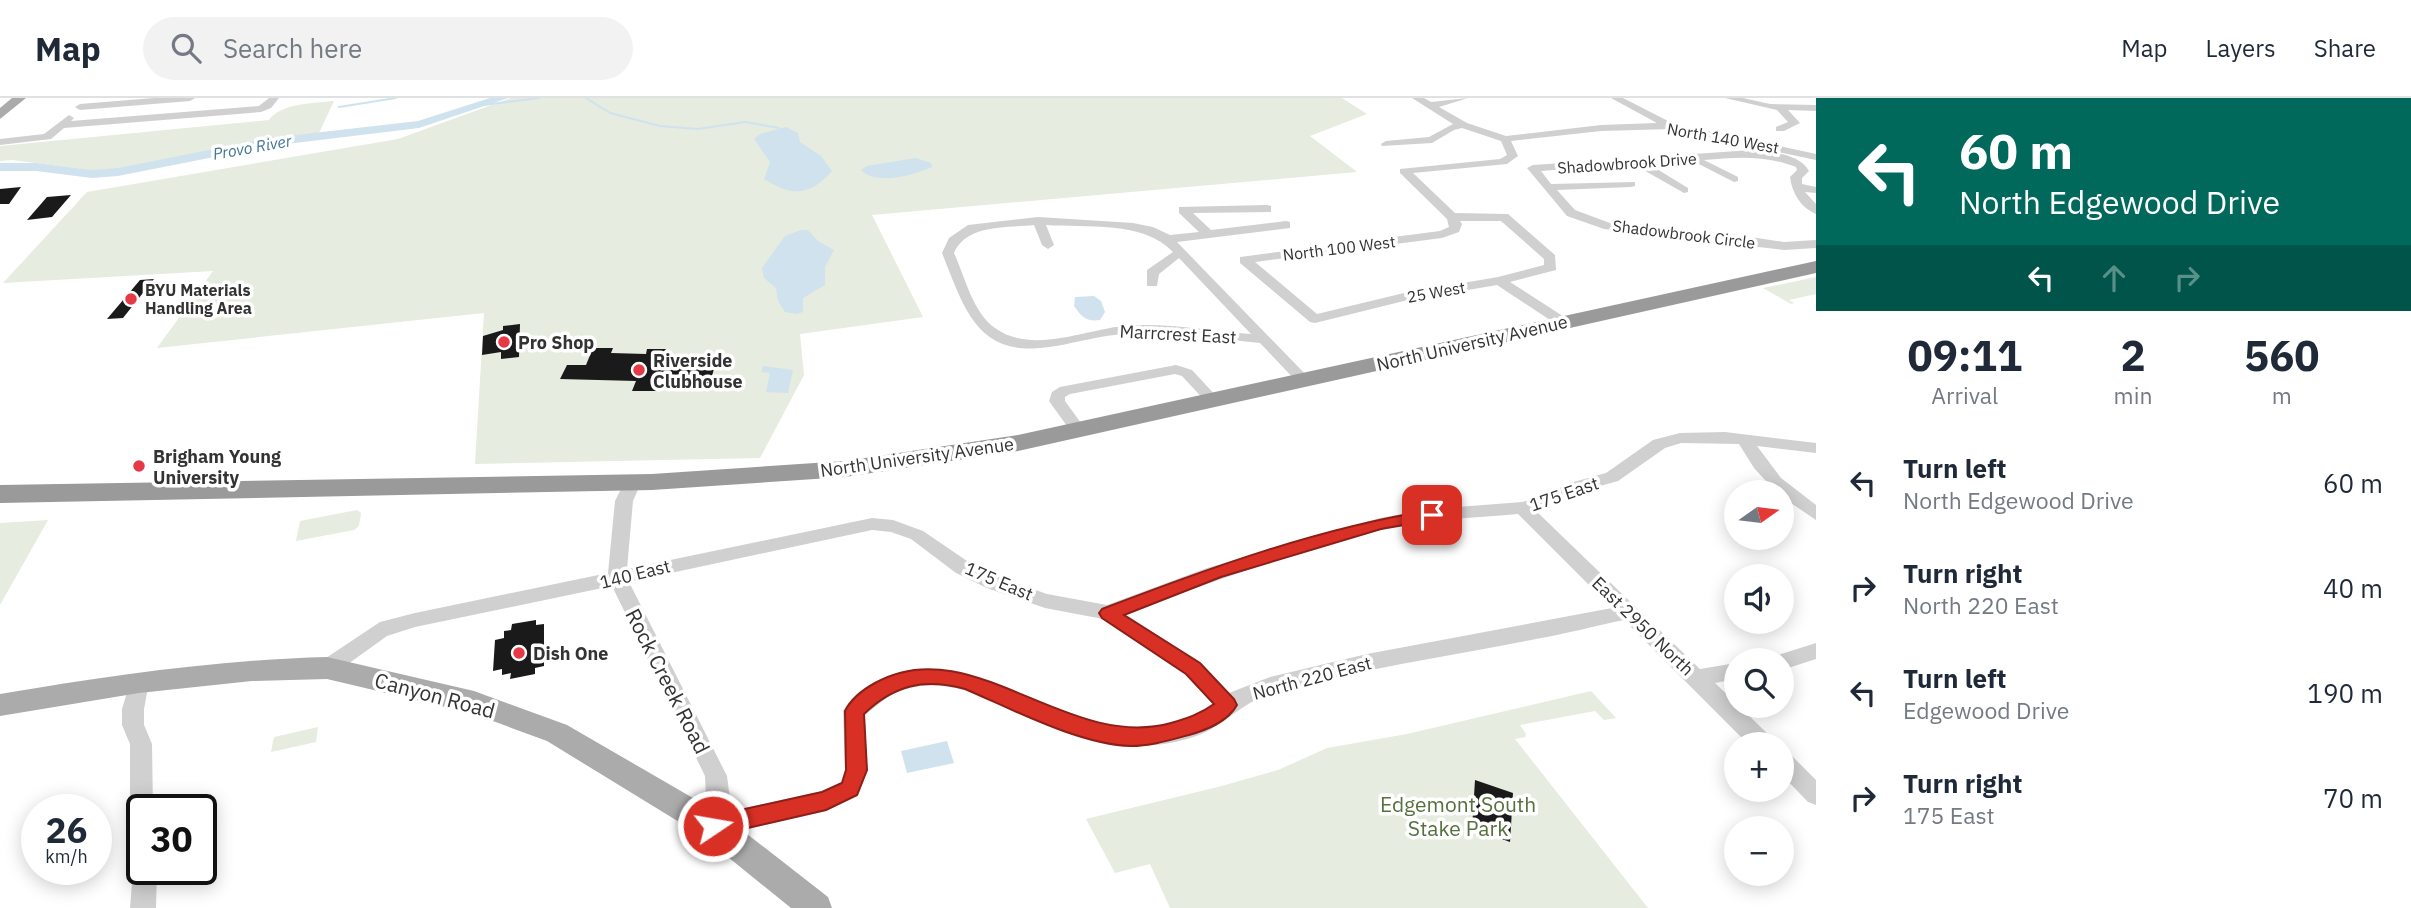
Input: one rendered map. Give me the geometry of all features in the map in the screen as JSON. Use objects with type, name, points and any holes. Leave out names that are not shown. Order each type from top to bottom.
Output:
[{"type":"highway","name":"North University Avenue","points":[[0,494],[632,483],[845,469],[976,451],[1078,430],[1816,267]]},
{"type":"main road","points":[[0,115],[20,98]]},
{"type":"main road","name":"Canyon Road","points":[[0,705],[139,682],[252,670],[327,668],[474,702],[558,733],[713,826],[816,908]]},
{"type":"street","points":[[0,142],[53,135],[89,98]]},
{"type":"street","points":[[80,107],[190,98]]},
{"type":"street","points":[[219,112],[229,98]]},
{"type":"street","points":[[62,125],[264,108],[274,98]]},
{"type":"street","points":[[1417,98],[1463,125],[1504,139],[1513,156],[1509,160],[1495,163],[1404,171],[1451,217]]},
{"type":"street","points":[[1428,106],[1463,98]]},
{"type":"street","points":[[1616,98],[1671,126]]},
{"type":"street","points":[[1730,98],[1780,108],[1816,108]]},
{"type":"street","points":[[169,116],[183,99]]},
{"type":"street","points":[[117,121],[133,103]]},
{"type":"street","points":[[1780,108],[1795,123],[1780,129]]},
{"type":"street","points":[[1386,144],[1432,140],[1451,127],[1463,125]]},
{"type":"street","name":"North 140 West","points":[[1504,139],[1601,128],[1671,126],[1816,157]]},
{"type":"street","name":"Shadowbrook Drive","points":[[1533,168],[1638,163],[1752,153],[1785,159],[1802,167],[1796,177],[1798,187]]},
{"type":"street","points":[[1691,157],[1734,179]]},
{"type":"street","points":[[1638,163],[1684,190]]},
{"type":"street","name":"Shadowbrook Circle","points":[[1533,168],[1566,210],[1600,223],[1634,229],[1732,238],[1779,247],[1816,244]]},
{"type":"street","points":[[1549,187],[1631,184]]},
{"type":"street","points":[[1816,190],[1798,187],[1799,194],[1816,210]]},
{"type":"street","points":[[1208,234],[1185,211],[1194,208],[1267,209]]},
{"type":"street","name":"25 West","points":[[1315,318],[1404,297],[1499,281],[1545,271],[1551,267],[1552,262],[1504,217],[1451,217]]},
{"type":"street","name":"North 100 West","points":[[1315,318],[1299,309],[1245,260],[1432,235],[1455,229],[1456,224],[1451,217]]},
{"type":"street","points":[[1048,244],[1038,221],[1133,226],[1168,239],[1304,381]]},
{"type":"street","name":"Marrcrest East","points":[[1038,221],[972,228],[953,241],[948,254],[980,322],[991,332],[1010,341],[1030,344],[1062,342],[1117,330],[1263,339]]},
{"type":"street","points":[[1168,239],[1286,225]]},
{"type":"street","points":[[1152,283],[1152,273],[1175,255],[1182,254]]},
{"type":"street","points":[[1499,281],[1564,323]]},
{"type":"street","name":"Marrcrest East","points":[[1078,430],[1057,401],[1057,395],[1065,390],[1176,369],[1187,373],[1213,401]]},
{"type":"street","name":"175 East","points":[[948,556],[994,583],[1045,601],[1108,613],[1214,573],[1380,524],[1432,515],[1522,508],[1576,487],[1612,477],[1659,444],[1690,438],[1745,440],[1816,448]]},
{"type":"street","points":[[1745,440],[1759,466],[1775,483],[1816,514]]},
{"type":"street","points":[[617,577],[624,501],[632,483]]},
{"type":"street","name":"East 2950 North","points":[[1522,508],[1751,732]]},
{"type":"street","name":"140 East","points":[[327,668],[380,630],[415,620],[872,524],[893,526],[917,535],[948,556]]},
{"type":"street","name":"Rock Creek Road","points":[[617,577],[716,776],[718,799],[713,826]]},
{"type":"street","name":"North 220 East","points":[[713,826],[826,801],[850,789],[856,770],[855,711],[872,694],[891,683],[915,677],[968,682],[1088,731],[1130,737],[1162,734],[1205,722],[1248,693],[1315,674],[1628,612]]},
{"type":"street","points":[[1108,613],[1193,669],[1227,705]]},
{"type":"street","points":[[1794,658],[1816,651]]},
{"type":"street","points":[[1697,678],[1724,673]]},
{"type":"street","points":[[139,682],[133,709],[133,725],[141,744],[141,794]]},
{"type":"street","points":[[1794,773],[1816,795]]},
{"type":"street","points":[[143,908],[144,885]]},
{"type":"green space","points":[[511,98],[1342,98],[1367,114],[1310,136],[1357,172],[872,215],[923,317],[800,334],[804,375],[760,458],[475,464],[484,313],[157,348],[213,271],[3,283],[87,192],[398,139]]},
{"type":"green space","points":[[334,101],[319,133],[269,139],[118,170],[98,171],[12,160],[0,161],[0,146],[269,120],[274,114],[290,107]]},
{"type":"green space","points":[[1816,277],[1816,294],[1789,300],[1794,303],[1791,304],[1763,288]]},
{"type":"green space","points":[[357,510],[361,513],[359,526],[354,530],[296,541],[300,521]]},
{"type":"green space","points":[[48,520],[0,605],[0,523]]},
{"type":"green space","name":"Edgemont South Stake Park","points":[[1591,691],[1616,718],[1604,720],[1595,711],[1520,725],[1525,737],[1515,739],[1648,908],[1170,908],[1150,864],[1115,873],[1086,819],[1278,770],[1327,748],[1407,734]]},
{"type":"green space","points":[[318,727],[316,742],[271,752],[274,737]]},
{"type":"water","points":[[786,127],[798,133],[800,142],[821,156],[832,171],[815,186],[791,191],[764,179],[770,162],[754,139],[760,134]]},
{"type":"water","points":[[916,158],[931,163],[932,167],[895,178],[876,177],[861,170],[867,166]]},
{"type":"water","points":[[808,230],[818,241],[834,250],[825,267],[825,285],[803,298],[803,312],[796,314],[785,312],[778,301],[776,288],[764,278],[762,268],[785,236]]},
{"type":"water","points":[[1094,296],[1101,301],[1105,312],[1100,320],[1085,318],[1074,306],[1075,297]]},
{"type":"water","points":[[763,366],[793,370],[788,393],[766,392],[770,373],[761,372]]},
{"type":"water","points":[[947,741],[954,763],[907,773],[901,751]]},
{"type":"building","points":[[21,187],[9,204],[0,204],[0,189]]},
{"type":"building","points":[[71,195],[52,217],[27,220],[47,197]]},
{"type":"building","name":"BYU Materials Handling Area","points":[[154,279],[123,318],[107,319],[140,280]]},
{"type":"building","name":"Pro Shop","points":[[520,324],[519,357],[501,359],[501,352],[482,355],[483,336],[503,330],[503,326]]},
{"type":"building","name":"Riverside Clubhouse","points":[[593,348],[613,348],[611,353],[646,354],[647,349],[666,349],[664,354],[679,354],[675,368],[714,369],[710,383],[659,382],[656,391],[632,391],[636,381],[560,379],[567,365],[586,365]]},
{"type":"building","name":"Dish One","points":[[536,620],[536,625],[544,624],[544,666],[535,668],[535,674],[510,679],[511,673],[502,675],[502,669],[493,671],[495,640],[504,638],[504,631],[511,630],[512,624]]},
{"type":"building","points":[[1475,780],[1513,793],[1510,842],[1472,828]]},
{"type":"waterway","points":[[339,107],[396,98]]},
{"type":"waterway","name":"Provo River","points":[[0,167],[36,167],[92,174],[118,172],[270,142],[419,124],[502,98]]},
{"type":"waterway","points":[[483,105],[539,98]]},
{"type":"waterway","points":[[586,98],[610,113],[660,126],[698,129],[745,122],[779,128]]},
{"type":"place","name":"BYU Materials Handling Area","points":[[131,299]]},
{"type":"place","name":"Pro Shop","points":[[504,342]]},
{"type":"place","name":"Riverside Clubhouse","points":[[639,370]]},
{"type":"place","name":"Brigham Young University","points":[[139,466]]},
{"type":"place","name":"Dish One","points":[[519,653]]},
{"type":"route","points":[[713,826],[826,801],[850,789],[856,770],[855,711],[872,694],[891,683],[915,677],[947,677],[968,682],[1088,731],[1130,737],[1162,734],[1205,722],[1227,705],[1193,669],[1108,613],[1214,573],[1380,524],[1432,515]]}]
